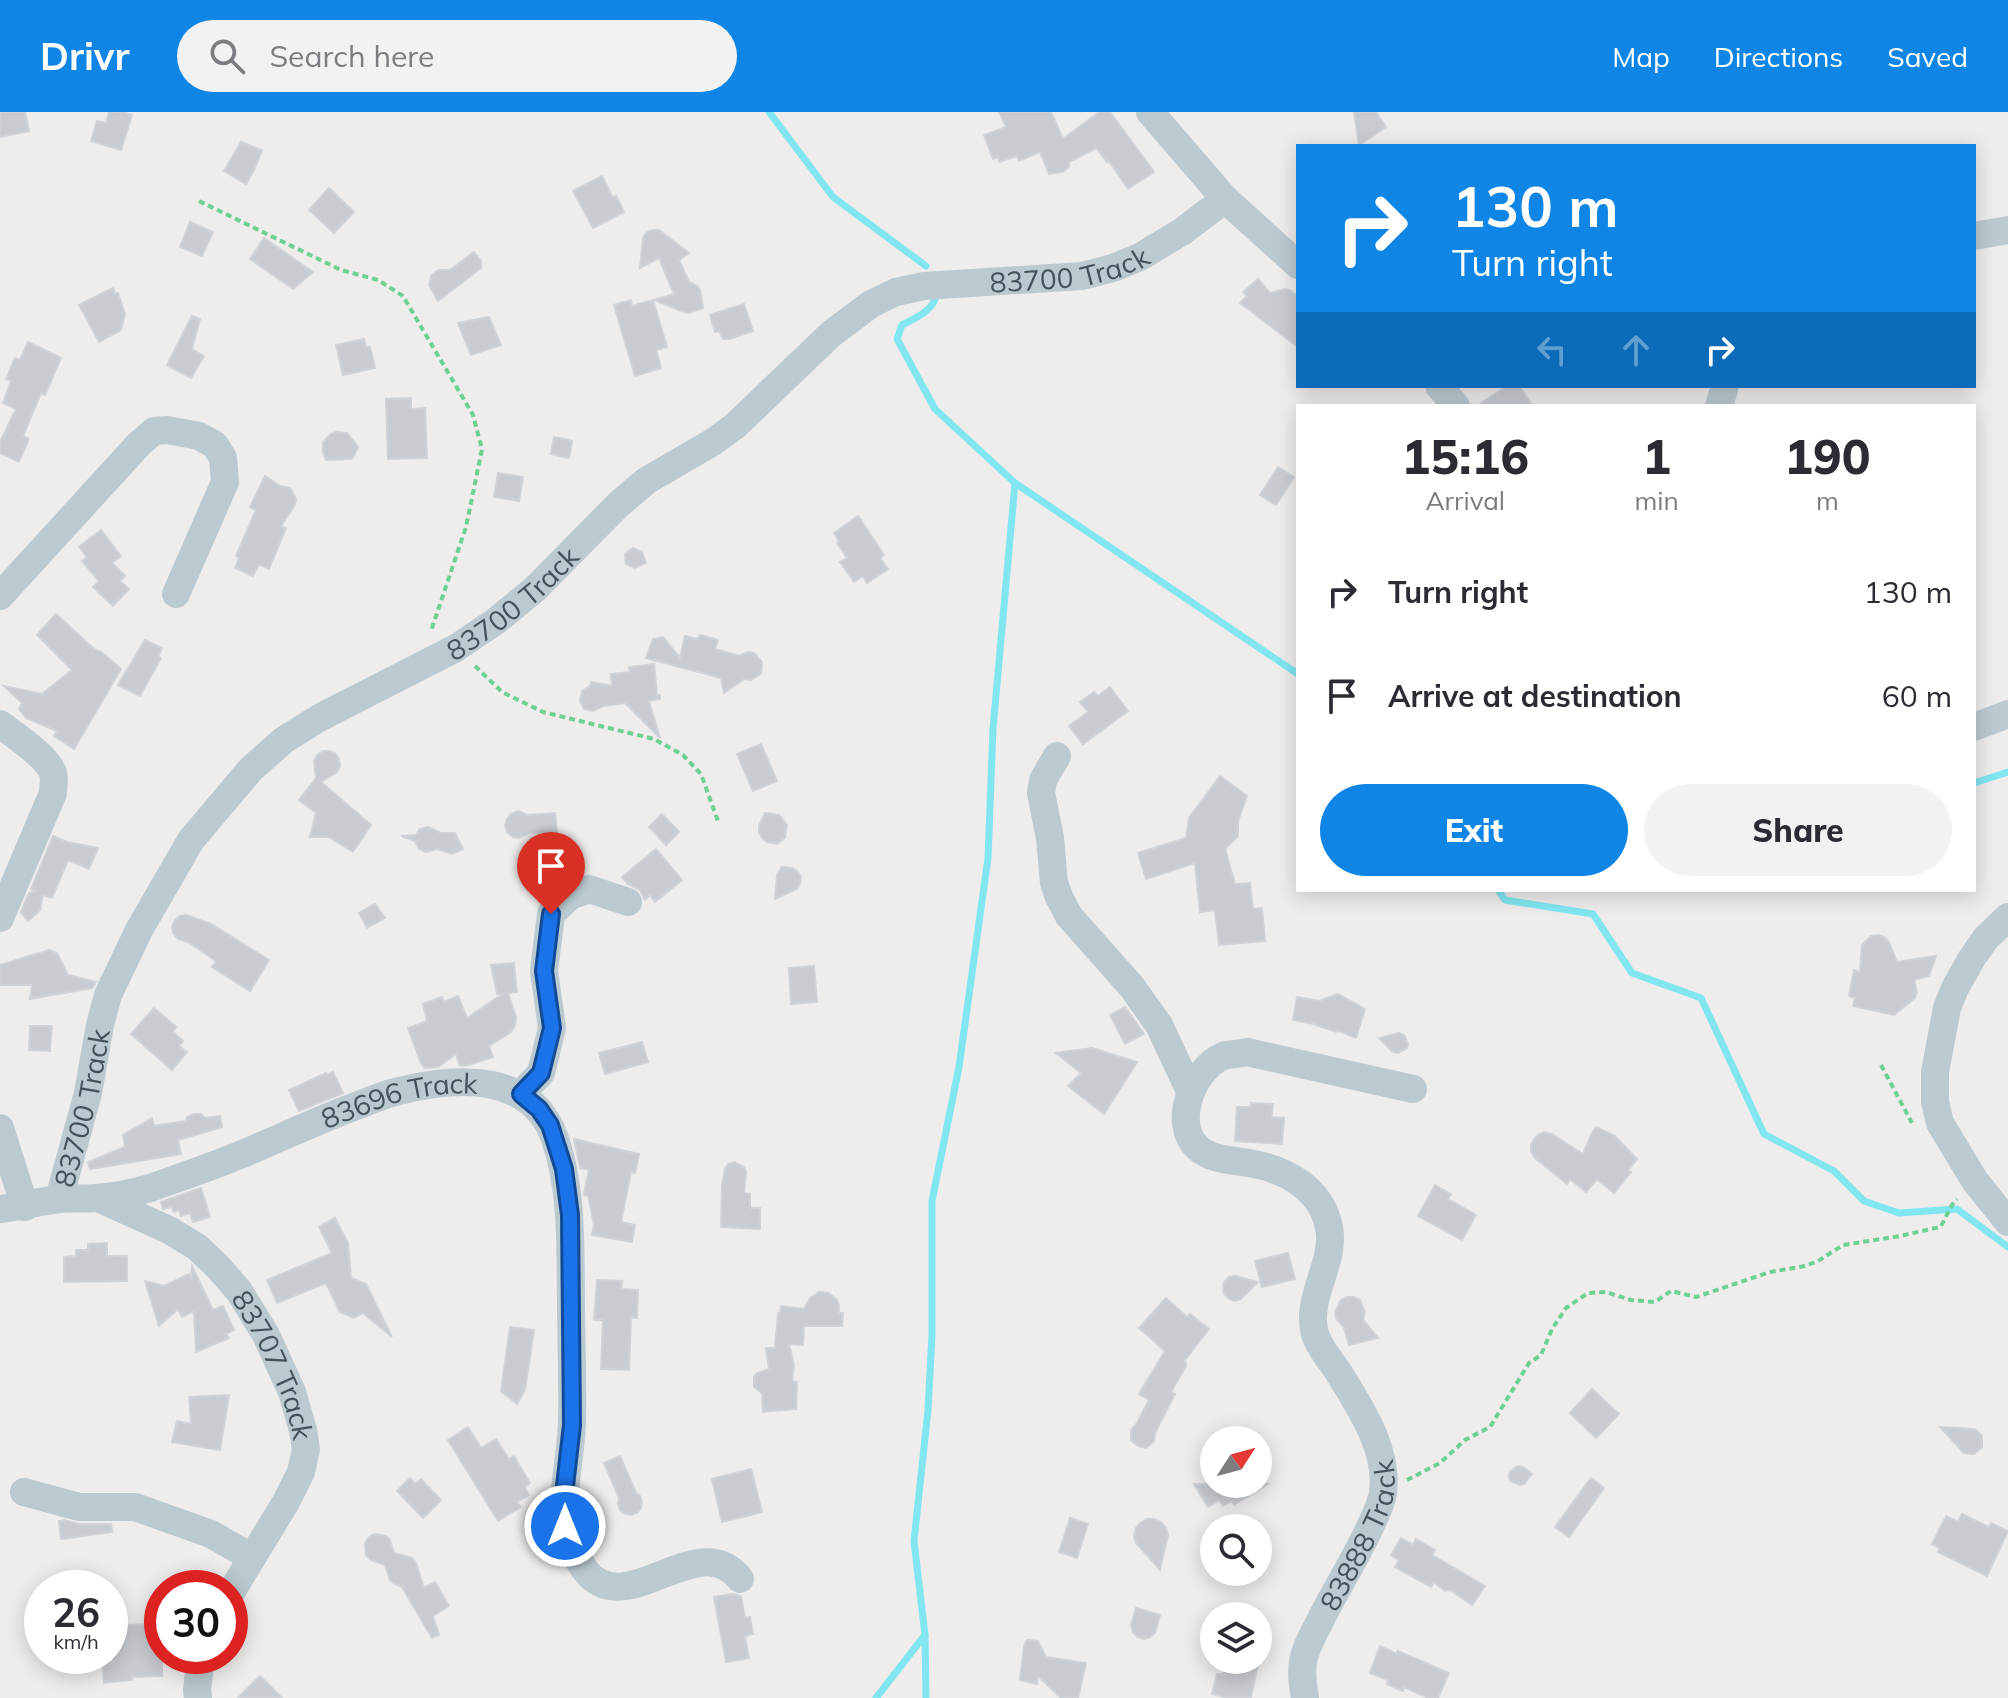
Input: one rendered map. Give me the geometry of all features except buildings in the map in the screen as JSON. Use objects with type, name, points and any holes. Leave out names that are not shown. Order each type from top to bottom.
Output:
[{"type":"street","points":[[1150,112],[1225,199],[1296,263]]},
{"type":"street","name":"83700 Track","points":[[12,1208],[59,1199],[88,1093],[108,995],[139,930],[191,840],[251,769],[284,740],[319,718],[456,648],[496,621],[535,589],[646,481],[735,426],[831,334],[871,304],[896,292],[924,286],[1082,276],[1113,268],[1140,257],[1183,231],[1225,199]]},
{"type":"street","points":[[1976,236],[2008,230]]},
{"type":"street","points":[[1441,388],[1454,404]]},
{"type":"street","points":[[0,596],[139,444],[154,431],[167,430],[199,436],[215,445],[223,458],[225,482],[176,594]]},
{"type":"street","points":[[1976,726],[2008,714]]},
{"type":"street","points":[[0,724],[40,756],[54,777],[53,793],[0,918]]},
{"type":"street","points":[[1057,756],[1043,780],[1041,793],[1050,838],[1054,883],[1059,897],[1069,916],[1132,987],[1159,1025],[1190,1091]]},
{"type":"street","points":[[521,1094],[541,1073],[552,1028],[544,971],[551,914],[570,896],[589,889],[628,902]]},
{"type":"street","points":[[2008,917],[1986,938],[1972,958],[1947,1008],[1935,1072],[1935,1102],[1940,1123],[1975,1181],[2008,1222]]},
{"type":"street","points":[[1190,1091],[1203,1071],[1223,1056],[1247,1052],[1413,1089]]},
{"type":"street","name":"83696 Track","points":[[59,1199],[98,1198],[146,1189],[397,1091],[441,1083],[477,1083],[502,1086],[521,1094],[539,1109],[550,1125],[564,1169],[570,1215],[572,1425],[565,1486],[567,1536],[586,1570],[604,1585],[629,1586],[703,1562],[716,1562],[727,1567],[740,1579]]},
{"type":"street","name":"83888 Track","points":[[1190,1091],[1187,1129],[1199,1150],[1212,1156],[1281,1171],[1312,1192],[1322,1209],[1329,1228],[1330,1243],[1318,1290],[1315,1334],[1368,1423],[1379,1448],[1383,1490],[1379,1507],[1310,1641],[1303,1661],[1305,1698]]},
{"type":"street","points":[[0,1128],[12,1208]]},
{"type":"street","name":"83707 Track","points":[[98,1198],[169,1230],[197,1247],[219,1268],[239,1291],[266,1335],[292,1392],[306,1449],[301,1472],[244,1570]]},
{"type":"street","points":[[24,1492],[79,1507],[135,1507],[211,1534],[251,1557]]},
{"type":"street","points":[[198,1698],[199,1674]]},
{"type":"path","points":[[199,201],[341,270],[378,280],[403,296],[473,415],[482,449],[466,527],[419,668]]},
{"type":"path","points":[[456,648],[502,692],[543,712],[654,739],[683,755],[701,774],[719,824]]},
{"type":"path","points":[[1881,1065],[1916,1129]]},
{"type":"path","points":[[1383,1490],[1440,1463],[1465,1440],[1490,1427],[1529,1363],[1541,1355],[1552,1329],[1566,1308],[1588,1293],[1606,1292],[1631,1300],[1655,1302],[1671,1291],[1696,1297],[1770,1272],[1805,1266],[1843,1245],[1940,1227],[1960,1194]]},
{"type":"waterway","points":[[769,112],[833,197],[926,266]]},
{"type":"waterway","points":[[937,294],[928,309],[902,325],[897,339],[935,409],[1015,483],[1296,673]]},
{"type":"waterway","points":[[926,1698],[925,1635],[914,1541],[928,1410],[932,1335],[932,1201],[959,1067],[988,858],[993,729],[1015,483]]},
{"type":"waterway","points":[[1976,782],[2008,772]]},
{"type":"waterway","points":[[1499,892],[1505,900],[1593,914],[1632,973],[1701,998],[1764,1134],[1834,1171],[1864,1201],[1899,1213],[1957,1209],[2008,1247]]},
{"type":"waterway","points":[[876,1698],[925,1635]]},
{"type":"route","points":[[551,914],[544,971],[552,1028],[541,1073],[521,1094],[539,1109],[550,1125],[564,1169],[570,1215],[572,1425],[565,1486],[565,1526]]}]
